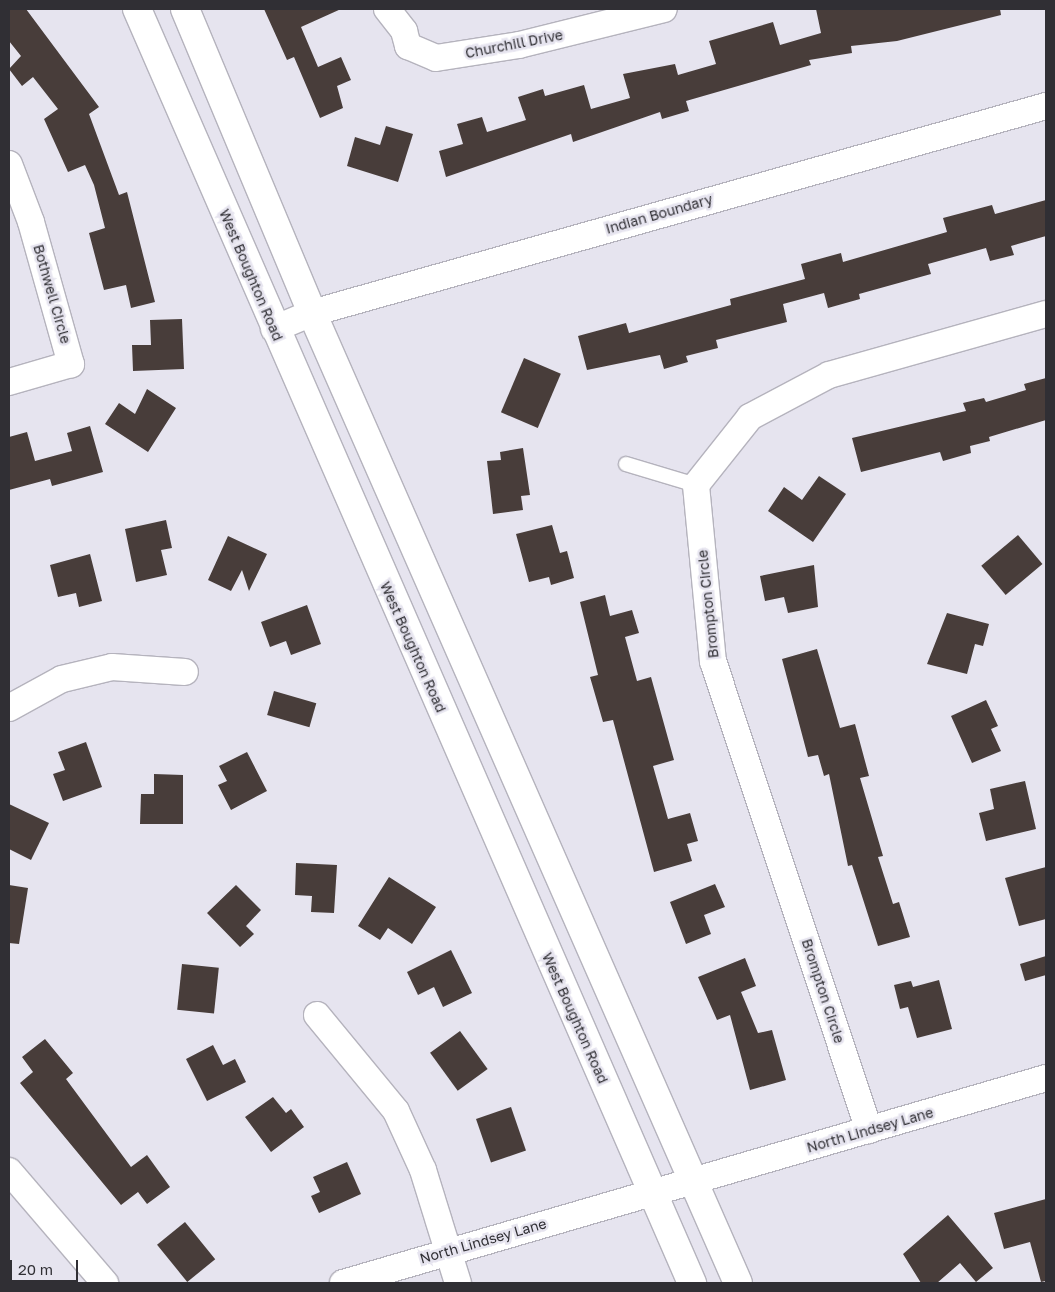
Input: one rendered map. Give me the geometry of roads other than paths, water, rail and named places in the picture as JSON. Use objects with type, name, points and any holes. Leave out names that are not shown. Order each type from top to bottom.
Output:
[{"type":"main road","name":"West Boughton Road","points":[[137,9],[274,329],[692,1283]]},
{"type":"main road","points":[[185,9],[312,313],[738,1283]]},
{"type":"street","name":"Churchill Drive","points":[[386,9],[404,31],[408,46],[436,58],[519,45],[664,9]]},
{"type":"street","name":"Indian Boundary","points":[[274,329],[312,313],[1046,106]]},
{"type":"street","name":"Bothwell Circle","points":[[9,164],[31,222],[71,364],[9,382]]},
{"type":"street","points":[[696,485],[750,417],[829,375],[1046,314]]},
{"type":"street","name":"Brompton Circle","points":[[696,485],[713,662],[869,1130]]},
{"type":"street","points":[[9,708],[62,679],[112,667],[184,672]]},
{"type":"street","points":[[317,1015],[396,1111],[423,1170],[458,1283]]},
{"type":"street","name":"North Lindsey Lane","points":[[343,1283],[652,1193],[693,1179],[1046,1078]]},
{"type":"street","points":[[9,1172],[105,1283]]},
{"type":"lane","points":[[626,464],[696,485]]}]
